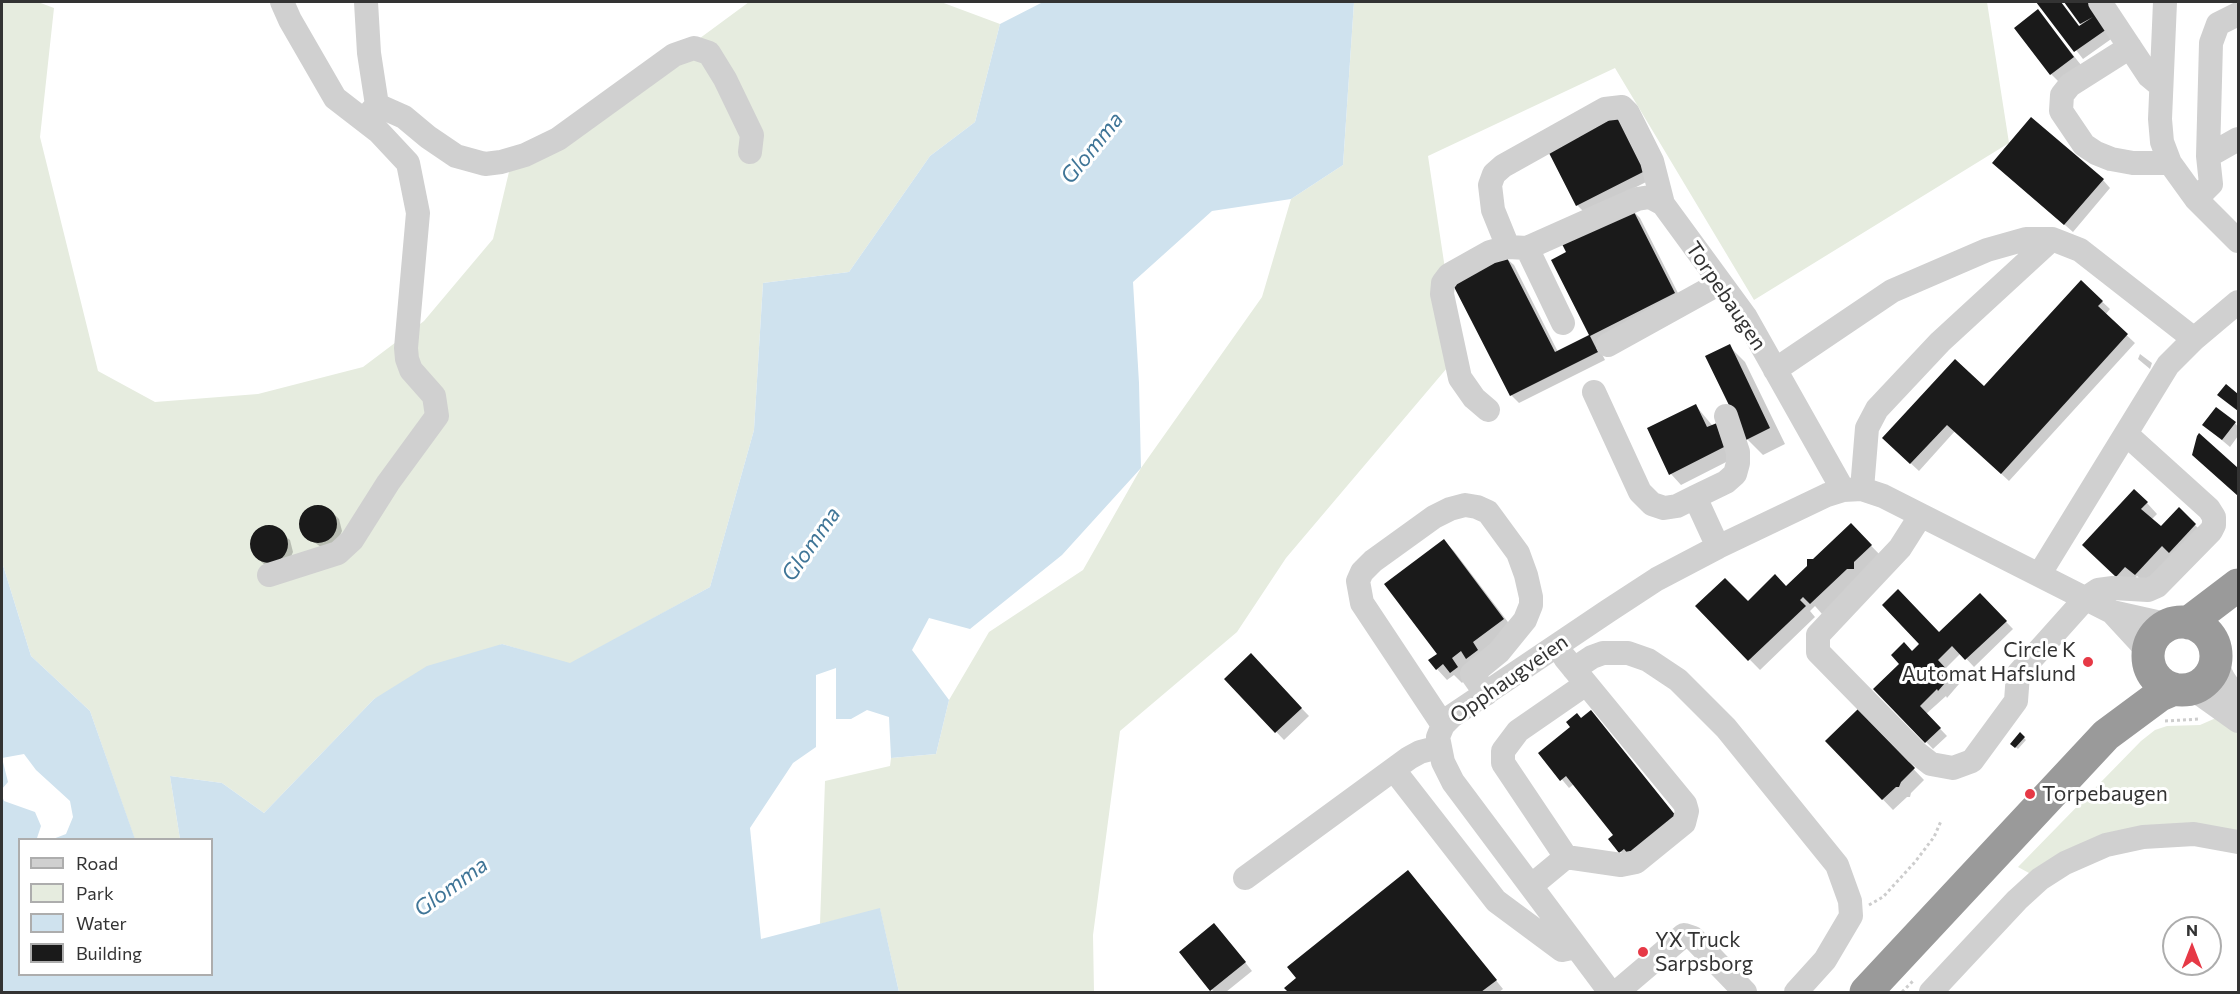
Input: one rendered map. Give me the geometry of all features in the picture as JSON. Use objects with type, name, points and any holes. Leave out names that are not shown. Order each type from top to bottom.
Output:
[{"type":"highway","points":[[2106,735],[2149,656],[2154,637],[2179,624],[2238,585]]},
{"type":"highway","points":[[1866,993],[2106,735],[2160,695],[2201,684],[2207,679],[2215,654],[2238,608]]},
{"type":"highway","points":[[2179,624],[2204,630],[2215,654]]},
{"type":"highway","points":[[2149,656],[2152,672],[2158,680],[2182,689]]},
{"type":"street","points":[[282,2],[335,98],[370,112],[404,117],[456,156],[485,164],[525,155],[549,145],[674,55],[694,48],[709,53],[725,79],[752,135],[750,152]]},
{"type":"street","points":[[269,575],[338,553],[352,540],[388,483],[437,416],[434,396],[411,370],[407,359],[406,348],[418,213],[408,164],[379,132],[370,112],[366,2]]},
{"type":"street","points":[[2100,2],[2149,76],[2161,86]]},
{"type":"street","points":[[2165,2],[2160,119],[2162,142],[2170,163],[2196,199],[2238,241]]},
{"type":"street","points":[[2196,199],[2211,184],[2208,156],[2211,43],[2218,24],[2238,14]]},
{"type":"street","points":[[2130,47],[2070,85],[2062,95],[2061,111],[2084,145],[2096,153],[2133,164],[2170,163]]},
{"type":"street","points":[[1563,323],[1493,210],[1490,186],[1494,174],[1503,166],[1605,109],[1622,107],[1628,112],[1652,161],[1663,204]]},
{"type":"street","points":[[2208,156],[2238,139]]},
{"type":"street","points":[[1488,410],[1474,398],[1460,378],[1442,294],[1443,283],[1449,275],[1490,252],[1518,248],[1637,199],[1650,197],[1663,204]]},
{"type":"street","name":"Torpebaugen","points":[[1663,204],[1744,316],[1775,370],[1852,489]]},
{"type":"street","points":[[1775,370],[1892,291],[1987,250],[2025,239],[2052,239],[2080,250],[2194,339]]},
{"type":"street","points":[[2052,239],[1940,342],[1877,409],[1867,428],[1852,489],[1883,496],[2112,612],[2179,624]]},
{"type":"street","points":[[1608,345],[1720,283]]},
{"type":"street","points":[[2039,575],[2168,365],[2194,339],[2238,302]]},
{"type":"street","points":[[1594,392],[1640,492],[1652,504],[1664,508],[1677,506],[1726,482],[1735,474],[1738,452],[1726,416]]},
{"type":"street","points":[[1921,515],[1900,548],[1818,635],[1818,652],[1917,753],[1931,764],[1953,768],[1972,761],[2016,701],[2018,674],[2086,598],[2098,590],[2113,588],[2148,590],[2157,586],[2211,531],[2214,517],[2209,509],[2126,434]]},
{"type":"street","name":"Opphaugveien","points":[[1602,989],[1576,947],[1453,782],[1443,762],[1441,736],[1486,694],[1657,579],[1827,495],[1852,489]]},
{"type":"street","points":[[1695,497],[1718,547]]},
{"type":"street","points":[[1245,878],[1441,736],[1362,603],[1358,581],[1362,572],[1373,561],[1434,517],[1465,505],[1478,507],[1488,512],[1518,553],[1531,597],[1531,605],[1524,620],[1498,652],[1472,674],[1486,694]]},
{"type":"street","points":[[2112,612],[2149,656]]},
{"type":"street","points":[[1556,646],[1580,677],[1685,804],[1687,817],[1684,823],[1636,862],[1621,866],[1566,857],[1503,763],[1503,751],[1518,732],[1580,677],[1592,657],[1602,653],[1628,653],[1648,660],[1678,680],[1726,728],[1837,865],[1850,901],[1851,916],[1825,960],[1796,993]]},
{"type":"street","points":[[2215,654],[2223,678],[2238,700]]},
{"type":"street","points":[[2182,689],[2203,696],[2238,721]]},
{"type":"street","points":[[1394,771],[1496,901],[1562,950],[1576,947]]},
{"type":"street","points":[[1931,993],[2017,900],[2040,879],[2065,863],[2106,845],[2143,837],[2194,834],[2238,842]]},
{"type":"street","points":[[1530,886],[1566,857]]},
{"type":"street","points":[[1602,989],[1684,934],[1693,938],[1746,993]]},
{"type":"path","points":[[2157,724],[2166,721],[2196,721],[2208,716]]},
{"type":"path","points":[[1851,916],[1883,897],[1915,862],[1934,837],[1941,821]]},
{"type":"green space","points":[[2,2],[38,2],[54,8],[40,137],[98,371],[155,402],[258,394],[363,367],[424,321],[493,239],[513,155],[635,86],[749,2],[941,2],[1000,24],[975,122],[930,156],[849,272],[763,283],[754,430],[710,587],[570,664],[502,644],[374,699],[264,813],[222,783],[170,776],[180,838],[134,838],[90,711],[31,656],[2,562]]},
{"type":"green space","points":[[1354,2],[1987,2],[2009,143],[1754,300],[1615,68],[1428,156],[1458,355],[1286,558],[1237,632],[1120,731],[1093,935],[1094,992],[899,992],[880,909],[820,924],[825,781],[890,766],[891,758],[936,754],[949,700],[989,632],[1083,570],[1141,468],[1262,297],[1291,199],[1343,165]]},
{"type":"green space","points":[[2216,718],[2238,730],[2238,842],[2143,837],[2040,879],[2018,867],[2141,741],[2155,730],[2167,726],[2200,725]]},
{"type":"water","name":"Glomma","points":[[1043,2],[1354,2],[1343,165],[1291,199],[1212,211],[1133,282],[1141,468],[1062,555],[970,629],[929,618],[912,650],[949,700],[936,754],[891,758],[889,717],[867,710],[851,719],[836,719],[836,668],[816,675],[816,747],[793,763],[750,828],[761,939],[880,908],[899,992],[2,992],[2,796],[4,801],[35,812],[41,826],[37,838],[18,838],[18,976],[213,976],[213,838],[180,838],[170,776],[222,783],[264,813],[374,699],[427,666],[502,644],[570,663],[710,587],[754,430],[763,283],[849,272],[930,156],[975,122],[1000,24]]},
{"type":"water","points":[[2,562],[31,656],[90,711],[135,838],[56,838],[66,834],[73,817],[70,801],[36,770],[24,754],[2,758]]},
{"type":"water","points":[[2,758],[8,782],[2,789]]},
{"type":"building","points":[[2036,2],[2061,2],[2079,26],[2093,17],[2080,24],[2064,2],[2088,2],[2107,29],[2074,52]]},
{"type":"building","points":[[2038,9],[2074,57],[2050,75],[2014,28]]},
{"type":"building","points":[[1617,116],[1645,171],[1576,206],[1548,151]]},
{"type":"building","points":[[2031,117],[2104,179],[2064,225],[1992,163]]},
{"type":"building","points":[[1632,208],[1675,293],[1590,336],[1598,352],[1510,396],[1452,283],[1506,256],[1555,352],[1589,335],[1551,260],[1566,252],[1562,244]]},
{"type":"building","points":[[2081,280],[2103,301],[2098,306],[2128,334],[2001,474],[1947,425],[1910,464],[1882,438],[1955,359],[1984,386]]},
{"type":"building","points":[[1730,344],[1770,428],[1746,440],[1705,356]]},
{"type":"building","points":[[2226,384],[2238,394],[2238,411],[2217,395]]},
{"type":"building","points":[[1696,404],[1707,427],[1717,423],[1728,445],[1669,475],[1647,428]]},
{"type":"building","points":[[2216,407],[2236,422],[2222,440],[2202,425]]},
{"type":"building","points":[[2199,433],[2238,468],[2238,496],[2192,455]]},
{"type":"building","points":[[2134,489],[2148,502],[2141,509],[2161,526],[2179,507],[2196,524],[2169,553],[2162,546],[2135,575],[2125,567],[2116,577],[2082,545]]},
{"type":"building","points":[[318,505],[332,510],[337,524],[332,538],[318,543],[304,538],[299,524],[304,510]]},
{"type":"building","points":[[1851,523],[1872,545],[1854,562],[1854,569],[1847,569],[1810,604],[1803,597],[1800,600],[1806,606],[1748,661],[1695,606],[1725,578],[1748,601],[1775,574],[1786,586],[1807,566],[1807,559],[1813,559]]},
{"type":"building","points":[[269,525],[283,530],[288,544],[283,558],[269,563],[255,558],[250,544],[255,530]]},
{"type":"building","points":[[1444,539],[1504,619],[1473,642],[1478,650],[1466,659],[1461,651],[1452,658],[1458,667],[1450,673],[1443,664],[1436,670],[1428,660],[1437,654],[1384,584]]},
{"type":"building","points":[[1898,589],[1939,632],[1980,593],[2007,621],[1965,660],[1952,646],[1938,660],[1952,675],[1920,706],[1941,728],[1925,743],[1873,689],[1899,664],[1891,655],[1904,642],[1912,651],[1919,644],[1882,605]]},
{"type":"building","points":[[1251,653],[1302,708],[1275,733],[1224,679]]},
{"type":"building","points":[[1858,709],[1915,768],[1899,787],[1896,787],[1882,800],[1825,741]]},
{"type":"building","points":[[1591,710],[1676,816],[1628,854],[1624,849],[1619,853],[1608,839],[1613,835],[1566,776],[1560,781],[1538,753],[1570,727],[1566,722],[1577,713],[1581,718]]},
{"type":"building","points":[[2020,732],[2025,737],[2015,748],[2010,744]]},
{"type":"building","points":[[1408,870],[1497,980],[1481,992],[1288,992],[1284,988],[1296,978],[1287,967]]},
{"type":"building","points":[[1214,923],[1246,962],[1210,991],[1179,952]]},
{"type":"place","name":"Circle K Automat Hafslund","points":[[2088,662]]},
{"type":"place","name":"Torpebaugen","points":[[2030,794]]},
{"type":"place","name":"YX Truck Sarpsborg","points":[[1643,952]]}]
